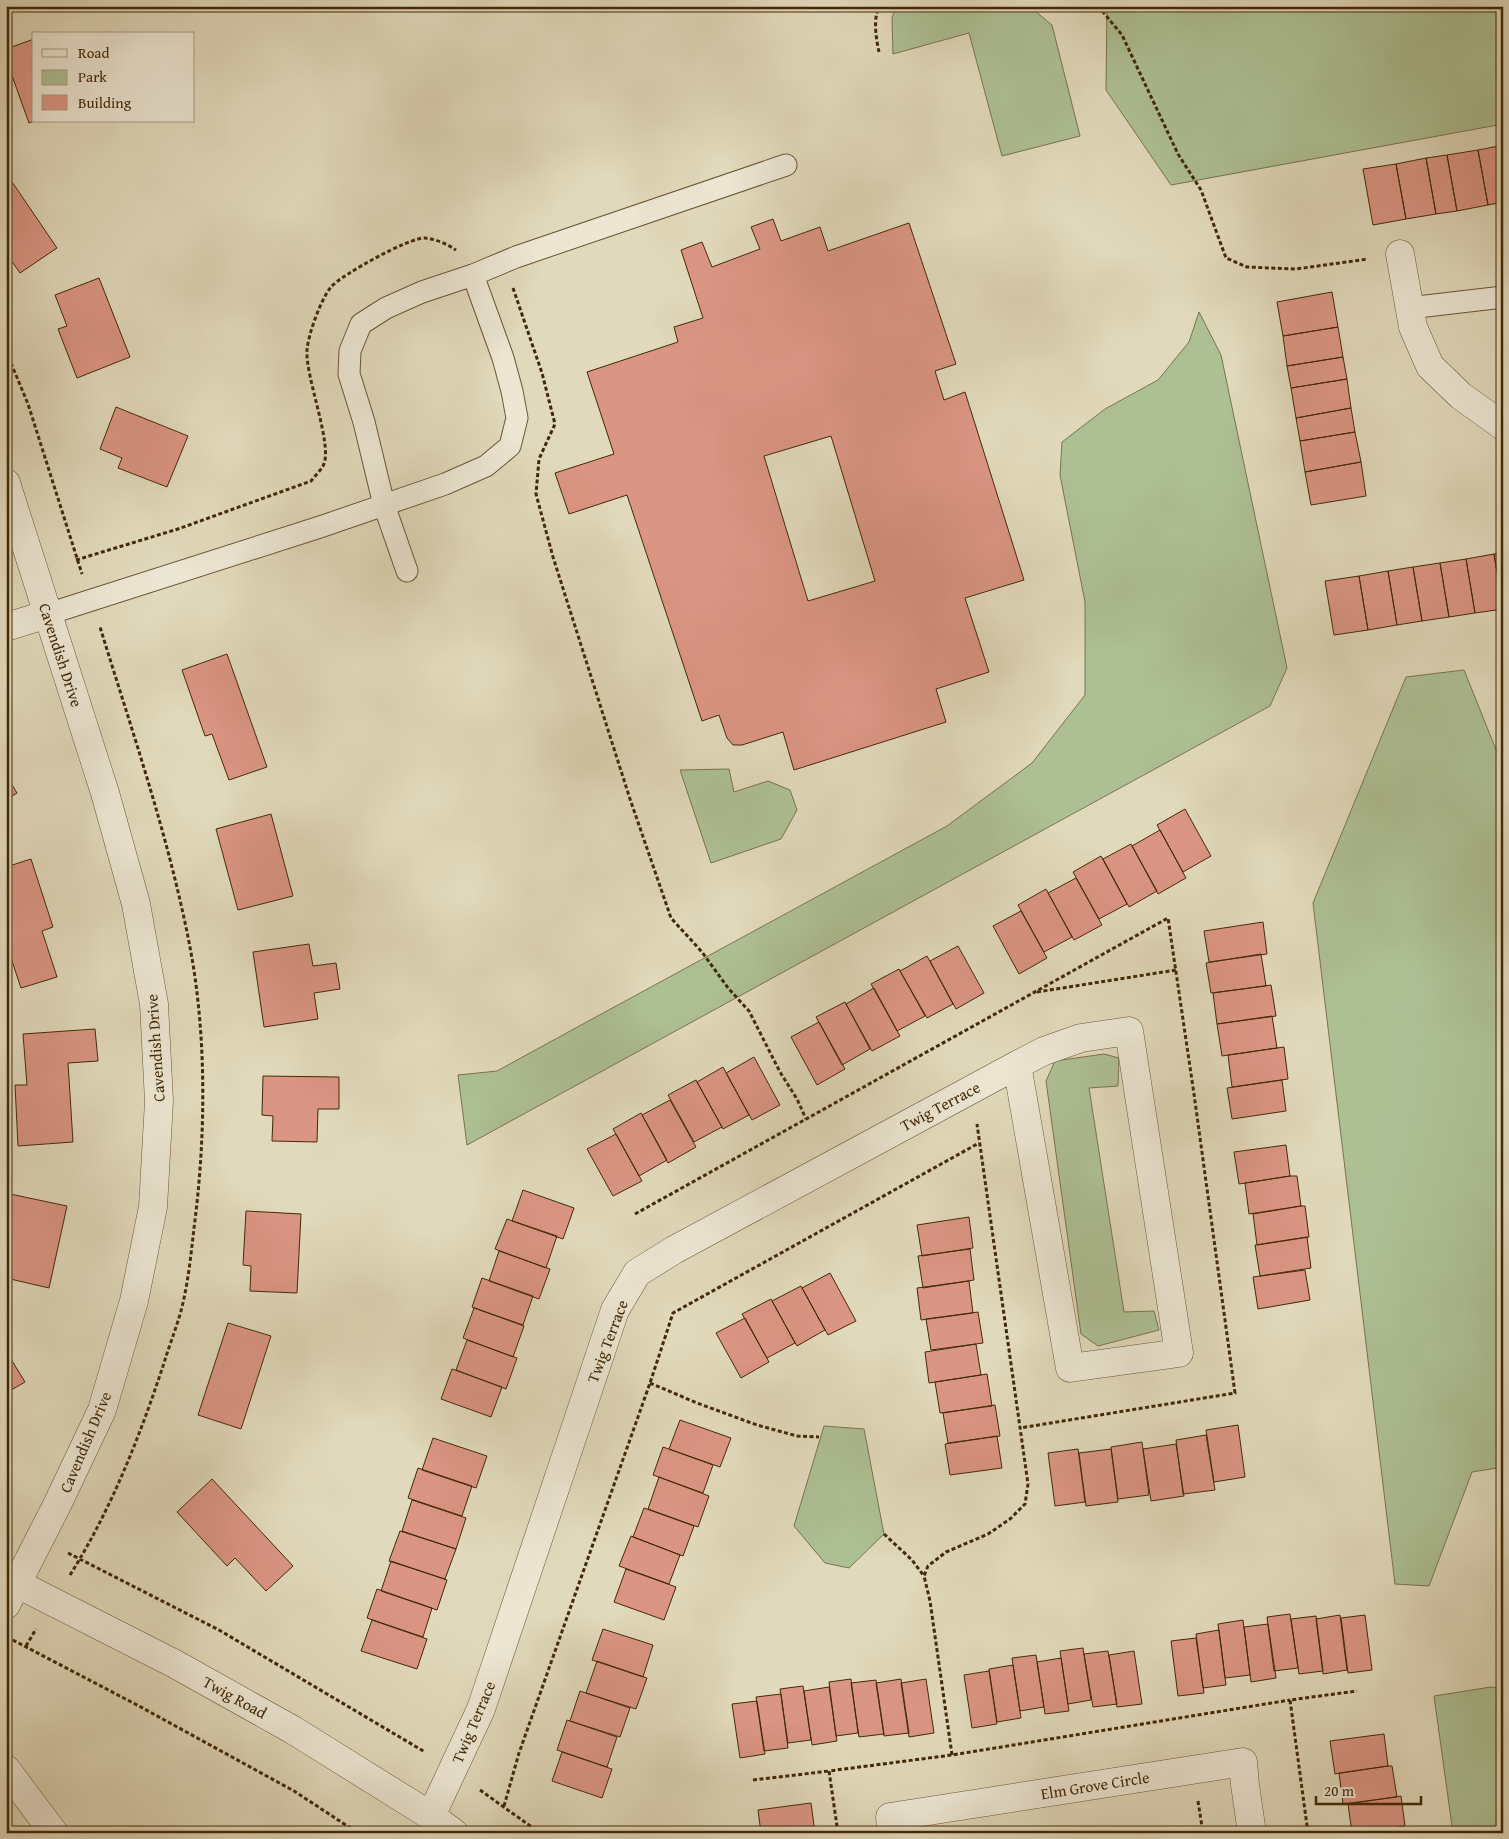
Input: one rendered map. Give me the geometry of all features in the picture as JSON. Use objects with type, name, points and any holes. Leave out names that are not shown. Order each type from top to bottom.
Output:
[{"type":"street","points":[[1400,254],[1413,326],[1430,366],[1461,396],[1503,426]]},
{"type":"street","name":"Cavendish Drive","points":[[6,483],[105,793],[136,904],[154,1004],[159,1101],[153,1207],[134,1301],[102,1410],[40,1539],[10,1588]]},
{"type":"street","points":[[6,627],[48,614]]},
{"type":"street","name":"Twig Terrace","points":[[431,1816],[482,1709],[615,1310],[637,1273],[674,1250],[723,1222],[1017,1065],[1044,1052],[1081,1038],[1130,1031],[1179,1353],[1070,1368],[1017,1065]]},
{"type":"street","name":"Twig Road","points":[[10,1588],[209,1683],[293,1730],[431,1816],[454,1833]]},
{"type":"street","name":"Elm Grove Circle","points":[[892,1833],[890,1817],[1244,1762],[1245,1785],[1252,1833]]},
{"type":"street","points":[[6,1769],[54,1833]]},
{"type":"lane","points":[[407,571],[384,505],[364,422],[349,374],[350,351],[361,324],[395,304],[422,292],[516,257],[786,166]]},
{"type":"lane","points":[[48,614],[384,505],[445,484],[486,466],[510,446],[517,418],[512,391],[480,272]]},
{"type":"lane","points":[[1409,308],[1503,297]]},
{"type":"path","points":[[879,6],[875,34],[879,52]]},
{"type":"path","points":[[1098,6],[1122,35],[1178,154],[1201,190],[1226,258],[1247,267],[1296,269],[1400,254]]},
{"type":"path","points":[[76,560],[178,529],[311,481],[324,465],[326,445],[310,376],[307,350],[316,315],[331,287],[357,267],[423,238],[444,242],[480,272],[513,288],[542,373],[554,424],[539,459],[536,494],[553,557],[671,918],[702,952],[728,988],[749,1011],[780,1072],[798,1099],[806,1119]]},
{"type":"path","points":[[1033,992],[1176,970]]},
{"type":"path","points":[[924,1576],[928,1566],[946,1552],[988,1534],[1010,1519],[1024,1504],[1028,1484],[972,1089]]},
{"type":"path","points":[[504,1806],[522,1745],[650,1383],[673,1312],[979,1143]]},
{"type":"path","points":[[650,1383],[696,1403],[757,1425],[796,1436],[819,1437]]},
{"type":"path","points":[[884,1534],[912,1560],[924,1576],[930,1601],[952,1755]]},
{"type":"path","points":[[40,1539],[219,1630],[424,1751],[540,1833]]},
{"type":"path","points":[[6,1637],[139,1706],[294,1791],[358,1833]]},
{"type":"path","points":[[753,1780],[952,1755],[1290,1700],[1357,1692]]},
{"type":"path","points":[[1290,1700],[1308,1833]]},
{"type":"path","points":[[829,1771],[838,1833]]},
{"type":"path","points":[[1198,1800],[1203,1833]]},
{"type":"green space","points":[[896,6],[1029,6],[1052,25],[1080,136],[1002,156],[969,33],[893,54],[892,18]]},
{"type":"green space","points":[[1107,6],[1503,6],[1503,124],[1171,185],[1106,90]]},
{"type":"green space","points":[[1199,312],[1221,355],[1287,668],[1270,706],[467,1145],[458,1075],[497,1071],[947,826],[1032,763],[1085,695],[1085,602],[1060,475],[1062,442],[1105,409],[1158,380],[1189,342]]},
{"type":"green space","points":[[1464,670],[1503,767],[1503,1467],[1472,1472],[1429,1586],[1395,1584],[1313,903],[1406,677]]},
{"type":"green space","points":[[729,769],[734,792],[768,781],[790,790],[797,810],[781,839],[711,863],[680,770]]},
{"type":"green space","points":[[1104,1054],[1119,1058],[1118,1086],[1089,1088],[1124,1312],[1154,1311],[1159,1330],[1098,1346],[1081,1334],[1046,1081],[1055,1061]]},
{"type":"green space","points":[[824,1426],[864,1429],[884,1534],[849,1568],[825,1563],[794,1526]]},
{"type":"green space","points":[[1491,1687],[1503,1689],[1503,1833],[1453,1833],[1434,1696]]},
{"type":"building","points":[[32,40],[32,122],[29,123],[6,59],[6,49]]},
{"type":"building","points":[[1499,146],[1503,170],[1503,202],[1488,205],[1478,150]]},
{"type":"building","points":[[1478,150],[1488,205],[1457,211],[1447,155]]},
{"type":"building","points":[[1447,155],[1457,211],[1436,214],[1426,158]]},
{"type":"building","points":[[1426,158],[1436,214],[1406,219],[1396,164]]},
{"type":"building","points":[[1396,164],[1406,219],[1373,225],[1363,169]]},
{"type":"building","points":[[6,173],[57,248],[20,273],[6,253]]},
{"type":"building","points":[[773,219],[781,241],[820,227],[828,251],[909,223],[956,364],[935,371],[944,400],[965,392],[1024,580],[965,598],[989,672],[936,689],[946,722],[794,770],[783,732],[742,745],[733,745],[727,738],[719,715],[702,721],[627,495],[569,514],[555,473],[614,454],[587,372],[678,342],[674,327],[703,318],[681,250],[702,242],[712,267],[760,249],[751,227]],"holes":[[[831,436],[875,581],[808,601],[764,456]]]},
{"type":"building","points":[[99,278],[130,357],[77,378],[58,329],[67,326],[55,295]]},
{"type":"building","points":[[1332,292],[1338,327],[1283,336],[1277,302]]},
{"type":"building","points":[[1338,327],[1343,357],[1287,366],[1283,336]]},
{"type":"building","points":[[1343,357],[1347,379],[1291,388],[1287,366]]},
{"type":"building","points":[[1347,379],[1351,408],[1296,418],[1291,388]]},
{"type":"building","points":[[116,407],[188,436],[167,487],[118,468],[122,458],[100,449]]},
{"type":"building","points":[[1351,408],[1355,432],[1300,441],[1296,418]]},
{"type":"building","points":[[1355,432],[1361,462],[1305,472],[1300,441]]},
{"type":"building","points":[[1361,462],[1366,496],[1311,505],[1305,472]]},
{"type":"building","points":[[1503,553],[1503,609],[1494,554]]},
{"type":"building","points":[[1494,554],[1503,609],[1475,613],[1466,559]]},
{"type":"building","points":[[1466,559],[1475,613],[1449,617],[1440,563]]},
{"type":"building","points":[[1440,563],[1449,617],[1422,621],[1413,567]]},
{"type":"building","points":[[1413,567],[1422,621],[1397,625],[1388,571]]},
{"type":"building","points":[[1388,571],[1397,625],[1368,630],[1359,576]]},
{"type":"building","points":[[1359,576],[1368,630],[1334,635],[1325,581]]},
{"type":"building","points":[[227,654],[267,767],[229,780],[212,734],[205,736],[182,670]]},
{"type":"building","points":[[6,775],[17,793],[6,800]]},
{"type":"building","points":[[1185,809],[1211,856],[1183,872],[1157,825]]},
{"type":"building","points":[[271,814],[293,896],[238,910],[216,829]]},
{"type":"building","points":[[1160,830],[1186,878],[1158,894],[1132,846]]},
{"type":"building","points":[[1131,844],[1157,891],[1129,907],[1103,859]]},
{"type":"building","points":[[1101,856],[1127,904],[1099,919],[1073,872]]},
{"type":"building","points":[[31,859],[53,927],[42,931],[57,977],[21,988],[6,943],[6,867]]},
{"type":"building","points":[[1076,878],[1102,925],[1074,940],[1048,893]]},
{"type":"building","points":[[1046,889],[1072,937],[1044,952],[1018,905]]},
{"type":"building","points":[[1021,911],[1047,958],[1019,974],[993,926]]},
{"type":"building","points":[[1263,922],[1267,954],[1209,962],[1204,931]]},
{"type":"building","points":[[309,944],[313,966],[336,963],[340,989],[314,993],[318,1019],[264,1027],[253,952]]},
{"type":"building","points":[[958,946],[984,993],[956,1009],[930,961]]},
{"type":"building","points":[[1261,954],[1266,986],[1211,993],[1206,963]]},
{"type":"building","points":[[927,956],[953,1004],[927,1018],[900,971]]},
{"type":"building","points":[[899,969],[925,1016],[897,1031],[871,984]]},
{"type":"building","points":[[1271,985],[1276,1016],[1217,1024],[1213,993]]},
{"type":"building","points":[[874,988],[900,1036],[872,1051],[846,1004]]},
{"type":"building","points":[[845,1002],[870,1049],[842,1065],[816,1017]]},
{"type":"building","points":[[1272,1016],[1277,1048],[1222,1056],[1217,1024]]},
{"type":"building","points":[[819,1022],[845,1069],[817,1085],[791,1037]]},
{"type":"building","points":[[95,1029],[98,1061],[68,1063],[73,1142],[18,1146],[15,1085],[27,1085],[23,1034]]},
{"type":"building","points":[[1284,1047],[1288,1079],[1232,1087],[1228,1055]]},
{"type":"building","points":[[754,1057],[780,1105],[752,1120],[726,1073]]},
{"type":"building","points":[[723,1067],[749,1115],[723,1129],[697,1082]]},
{"type":"building","points":[[263,1076],[339,1077],[339,1109],[318,1109],[317,1142],[272,1141],[273,1116],[262,1115]]},
{"type":"building","points":[[696,1080],[722,1127],[694,1142],[668,1095]]},
{"type":"building","points":[[1282,1080],[1286,1111],[1232,1119],[1227,1088]]},
{"type":"building","points":[[670,1100],[696,1147],[668,1163],[642,1115]]},
{"type":"building","points":[[641,1113],[667,1160],[639,1176],[613,1129]]},
{"type":"building","points":[[616,1134],[642,1181],[613,1196],[587,1149]]},
{"type":"building","points":[[1286,1145],[1290,1176],[1239,1184],[1234,1152]]},
{"type":"building","points":[[1297,1176],[1301,1206],[1249,1214],[1245,1183]]},
{"type":"building","points":[[523,1190],[574,1208],[563,1239],[512,1221]]},
{"type":"building","points":[[10,1194],[67,1206],[49,1288],[6,1278],[6,1211]]},
{"type":"building","points":[[1305,1206],[1309,1237],[1257,1245],[1253,1214]]},
{"type":"building","points":[[246,1211],[301,1214],[297,1293],[250,1291],[251,1266],[243,1265]]},
{"type":"building","points":[[969,1217],[973,1248],[922,1256],[917,1225]]},
{"type":"building","points":[[507,1219],[557,1236],[546,1268],[495,1249]]},
{"type":"building","points":[[1307,1237],[1311,1268],[1260,1276],[1255,1245]]},
{"type":"building","points":[[970,1249],[974,1280],[923,1288],[918,1256]]},
{"type":"building","points":[[499,1251],[550,1269],[539,1299],[489,1281]]},
{"type":"building","points":[[1305,1270],[1310,1300],[1258,1309],[1253,1277]]},
{"type":"building","points":[[830,1273],[856,1321],[828,1335],[802,1288]]},
{"type":"building","points":[[482,1278],[533,1296],[523,1325],[472,1307]]},
{"type":"building","points":[[969,1281],[973,1313],[921,1320],[917,1288]]},
{"type":"building","points":[[801,1286],[825,1330],[797,1346],[772,1301]]},
{"type":"building","points":[[771,1299],[795,1343],[767,1358],[742,1314]]},
{"type":"building","points":[[474,1308],[524,1326],[513,1357],[463,1338]]},
{"type":"building","points":[[978,1312],[983,1343],[931,1350],[926,1319]]},
{"type":"building","points":[[745,1318],[769,1362],[741,1378],[716,1333]]},
{"type":"building","points":[[228,1323],[271,1336],[241,1429],[198,1415]]},
{"type":"building","points":[[467,1340],[517,1358],[506,1389],[456,1370]]},
{"type":"building","points":[[976,1344],[981,1375],[929,1383],[925,1352]]},
{"type":"building","points":[[6,1351],[25,1382],[6,1393]]},
{"type":"building","points":[[452,1369],[502,1387],[491,1417],[441,1399]]},
{"type":"building","points":[[987,1374],[992,1406],[940,1413],[935,1382]]},
{"type":"building","points":[[995,1405],[1000,1436],[948,1443],[943,1413]]},
{"type":"building","points":[[680,1420],[731,1438],[720,1467],[669,1449]]},
{"type":"building","points":[[1238,1425],[1245,1477],[1214,1482],[1206,1430]]},
{"type":"building","points":[[1206,1435],[1215,1490],[1183,1494],[1176,1440]]},
{"type":"building","points":[[997,1436],[1002,1468],[950,1475],[945,1444]]},
{"type":"building","points":[[433,1438],[487,1456],[476,1488],[422,1470]]},
{"type":"building","points":[[1142,1442],[1149,1495],[1118,1499],[1111,1447]]},
{"type":"building","points":[[1176,1444],[1184,1496],[1151,1501],[1143,1449]]},
{"type":"building","points":[[663,1447],[713,1465],[703,1493],[653,1475]]},
{"type":"building","points":[[1078,1449],[1085,1502],[1055,1506],[1048,1453]]},
{"type":"building","points":[[1111,1449],[1118,1502],[1086,1506],[1079,1453]]},
{"type":"building","points":[[418,1468],[472,1486],[462,1516],[408,1498]]},
{"type":"building","points":[[659,1477],[709,1496],[698,1527],[648,1509]]},
{"type":"building","points":[[212,1479],[293,1566],[266,1591],[235,1558],[227,1566],[177,1512]]},
{"type":"building","points":[[412,1500],[466,1518],[456,1549],[402,1531]]},
{"type":"building","points":[[644,1508],[694,1526],[683,1556],[633,1537]]},
{"type":"building","points":[[400,1531],[456,1549],[445,1579],[389,1561]]},
{"type":"building","points":[[631,1536],[680,1555],[669,1584],[619,1566]]},
{"type":"building","points":[[391,1561],[447,1580],[437,1610],[381,1591]]},
{"type":"building","points":[[626,1569],[676,1587],[664,1620],[614,1602]]},
{"type":"building","points":[[377,1589],[432,1608],[423,1637],[367,1618]]},
{"type":"building","points":[[1290,1614],[1298,1668],[1274,1671],[1267,1617]]},
{"type":"building","points":[[1340,1615],[1347,1670],[1323,1674],[1316,1619]]},
{"type":"building","points":[[1365,1615],[1372,1670],[1348,1673],[1341,1618]]},
{"type":"building","points":[[1316,1616],[1323,1671],[1299,1674],[1291,1619]]},
{"type":"building","points":[[372,1620],[427,1639],[417,1669],[361,1651]]},
{"type":"building","points":[[1243,1620],[1250,1675],[1225,1678],[1218,1624]]},
{"type":"building","points":[[1268,1624],[1276,1678],[1251,1682],[1244,1627]]},
{"type":"building","points":[[603,1629],[653,1645],[643,1677],[592,1660]]},
{"type":"building","points":[[1219,1630],[1226,1685],[1203,1688],[1196,1634]]},
{"type":"building","points":[[1196,1638],[1204,1693],[1178,1696],[1171,1641]]},
{"type":"building","points":[[1083,1648],[1091,1700],[1068,1704],[1060,1651]]},
{"type":"building","points":[[1108,1651],[1117,1704],[1093,1707],[1084,1654]]},
{"type":"building","points":[[1134,1651],[1142,1704],[1117,1707],[1109,1655]]},
{"type":"building","points":[[1036,1655],[1044,1707],[1020,1711],[1012,1658]]},
{"type":"building","points":[[1061,1658],[1069,1711],[1045,1714],[1037,1662]]},
{"type":"building","points":[[597,1661],[647,1678],[636,1709],[586,1693]]},
{"type":"building","points":[[1013,1665],[1021,1718],[997,1722],[989,1669]]},
{"type":"building","points":[[989,1671],[997,1724],[972,1728],[964,1675]]},
{"type":"building","points":[[851,1679],[858,1733],[836,1736],[829,1682]]},
{"type":"building","points":[[901,1679],[909,1733],[884,1736],[876,1683]]},
{"type":"building","points":[[926,1679],[934,1733],[909,1737],[901,1683]]},
{"type":"building","points":[[876,1680],[884,1734],[859,1737],[851,1683]]},
{"type":"building","points":[[803,1686],[811,1740],[788,1743],[780,1689]]},
{"type":"building","points":[[829,1687],[837,1741],[812,1745],[804,1691]]},
{"type":"building","points":[[580,1691],[630,1708],[620,1737],[570,1721]]},
{"type":"building","points":[[781,1694],[788,1748],[764,1751],[756,1697]]},
{"type":"building","points":[[757,1701],[765,1754],[740,1758],[732,1704]]},
{"type":"building","points":[[567,1720],[617,1737],[607,1767],[557,1750]]},
{"type":"building","points":[[1384,1734],[1388,1766],[1335,1774],[1330,1741]]},
{"type":"building","points":[[562,1752],[612,1769],[602,1798],[552,1781]]},
{"type":"building","points":[[1392,1766],[1397,1797],[1343,1804],[1339,1773]]},
{"type":"building","points":[[1401,1796],[1405,1826],[1352,1833],[1348,1804]]},
{"type":"building","points":[[811,1803],[815,1833],[761,1833],[758,1810]]},
{"type":"building","points":[[1178,1827],[1179,1833],[1137,1833]]},
{"type":"building","points":[[1401,1827],[1402,1833],[1359,1833]]}]
